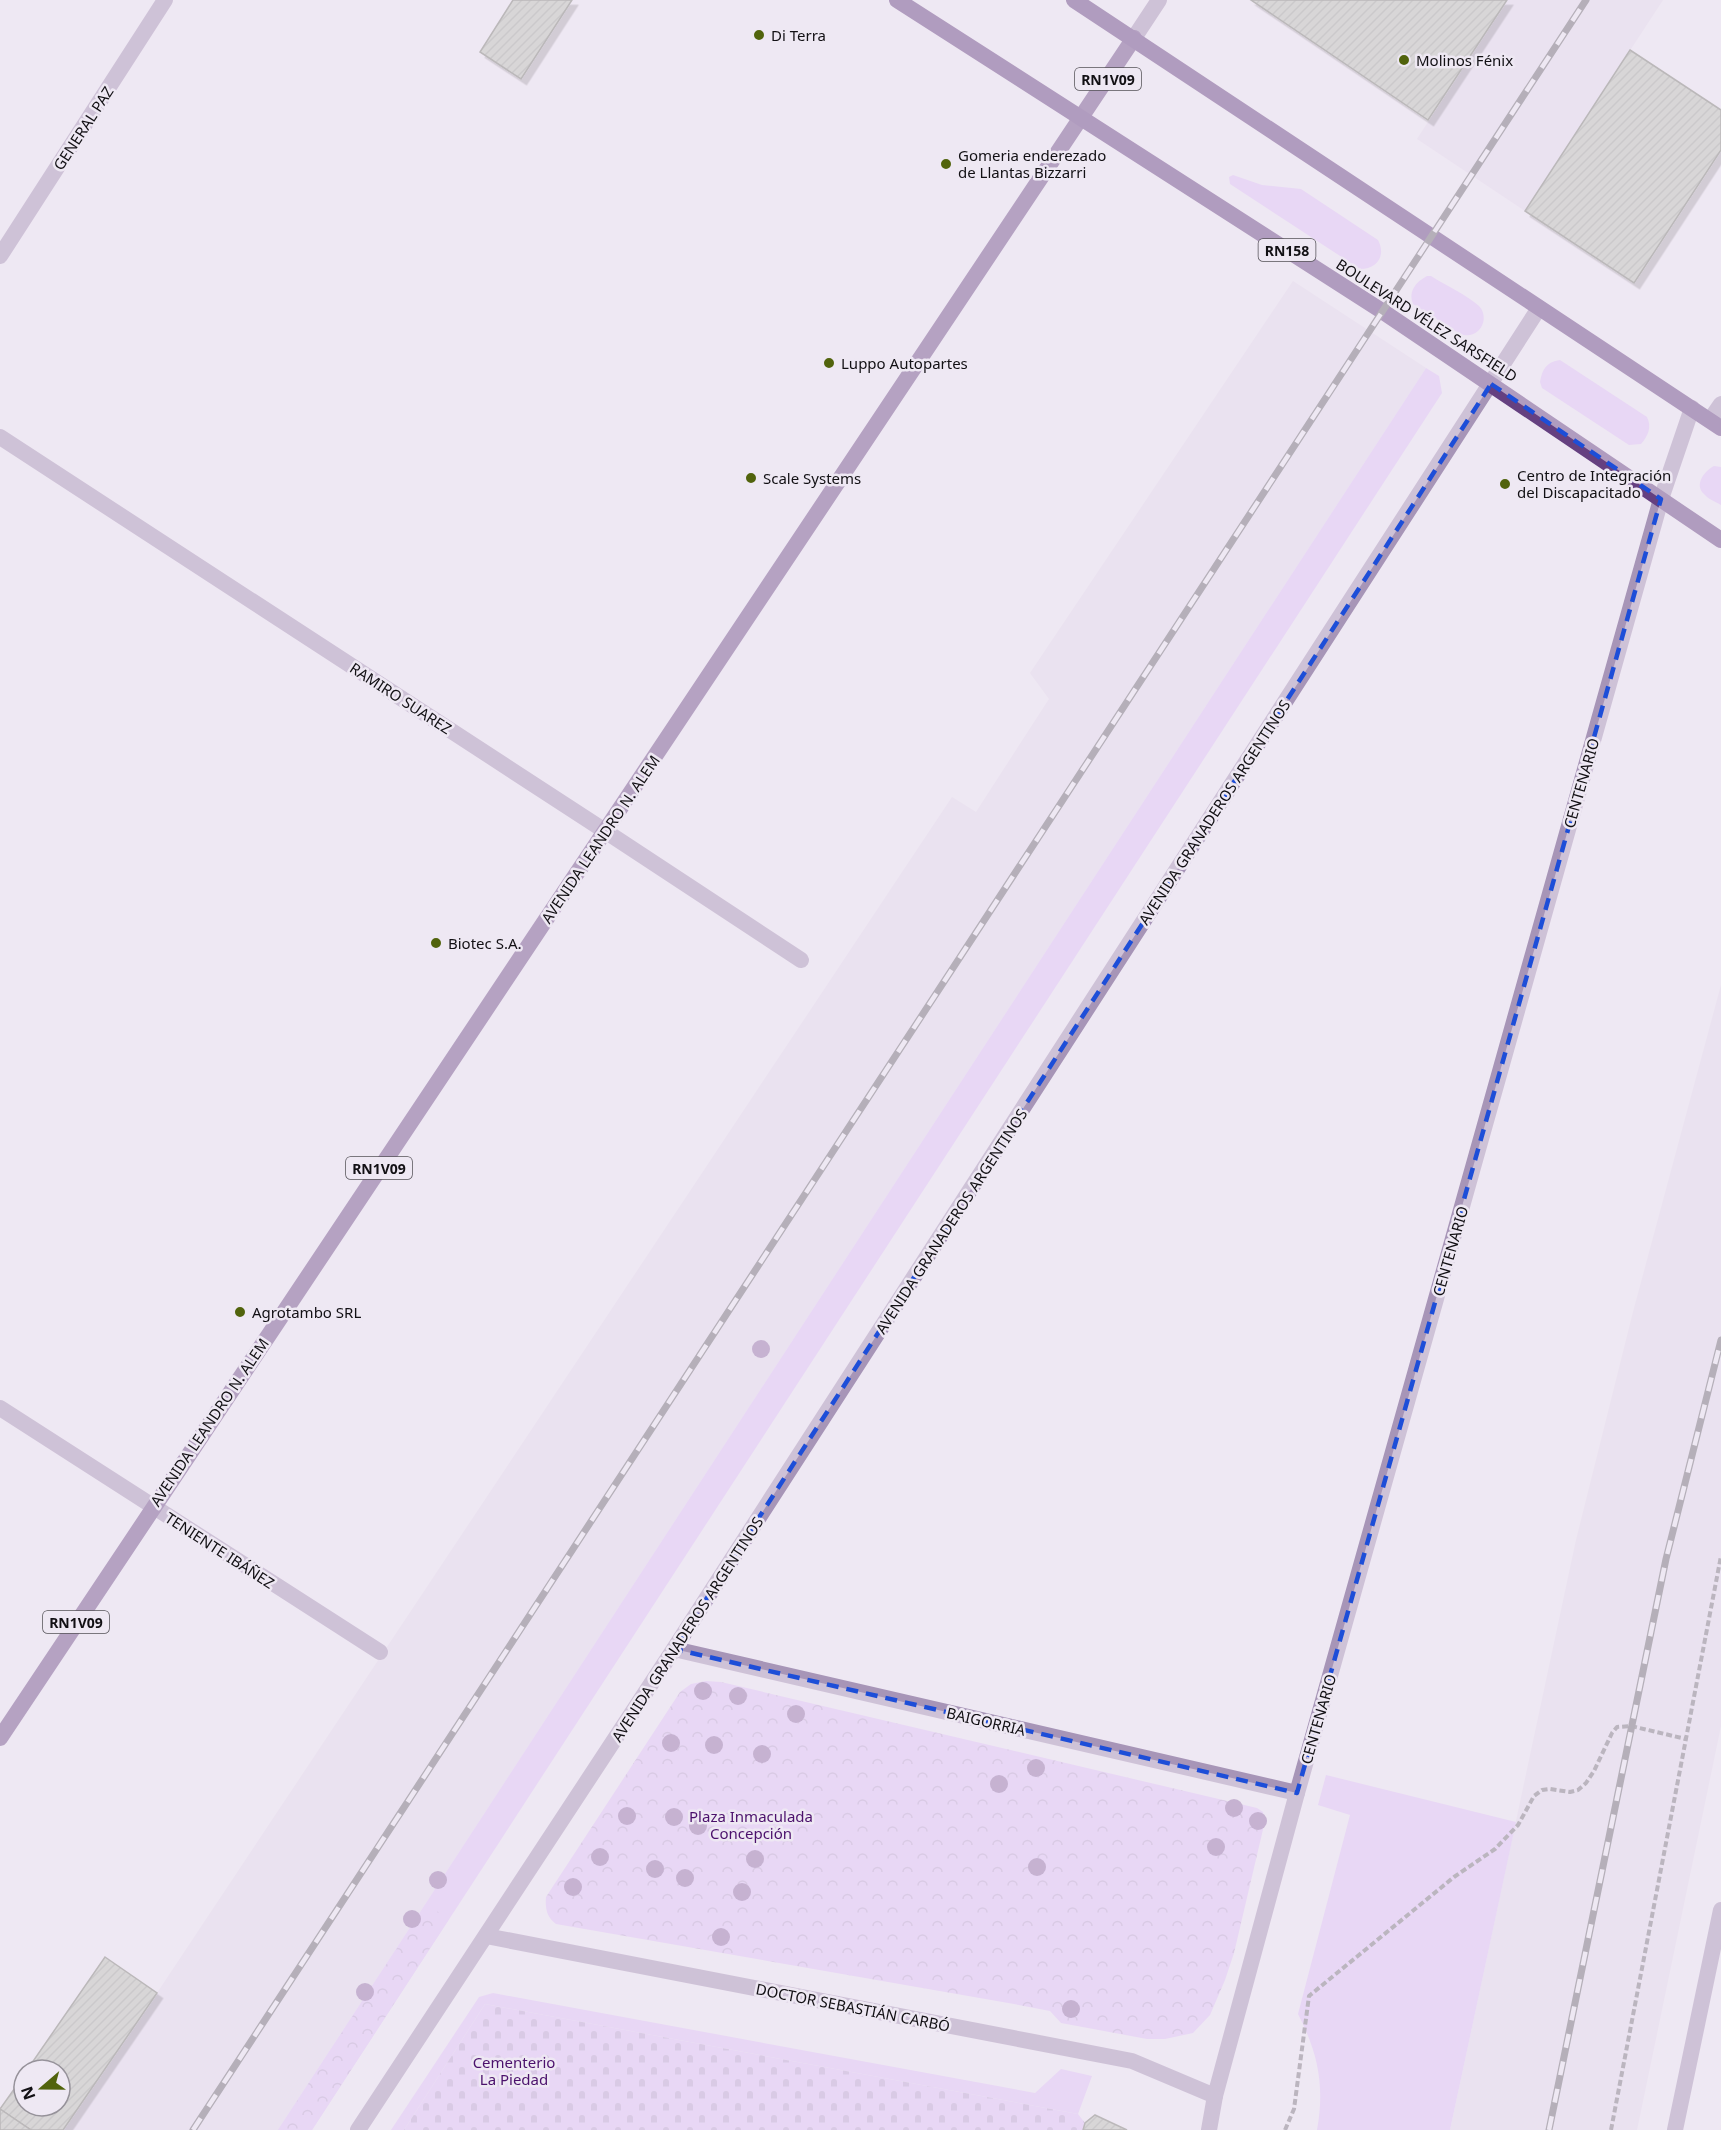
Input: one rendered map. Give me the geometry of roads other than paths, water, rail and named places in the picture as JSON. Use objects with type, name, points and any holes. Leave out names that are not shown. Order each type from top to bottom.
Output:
[{"type":"highway","name":"BOULEVARD VÉLEZ SARSFIELD","points":[[897,0],[1364,299],[1721,540]]},
{"type":"highway","points":[[1074,0],[1715,424]]},
{"type":"main road","name":"AVENIDA LEANDRO N. ALEM","points":[[0,1738],[1134,39]]},
{"type":"street","name":"GENERAL PAZ","points":[[0,256],[165,0]]},
{"type":"street","name":"AVENIDA LEANDRO N. ALEM","points":[[1134,39],[1159,0]]},
{"type":"street","name":"AVENIDA GRANADEROS ARGENTINOS","points":[[358,2130],[674,1649],[1539,308]]},
{"type":"street","points":[[1715,424],[1721,404]]},
{"type":"street","name":"CENTENARIO","points":[[1209,2130],[1215,2096],[1297,1793],[1661,499],[1692,408]]},
{"type":"street","name":"RAMIRO SUAREZ","points":[[0,437],[801,960]]},
{"type":"street","name":"TENIENTE IBÁÑEZ","points":[[0,1408],[380,1652]]},
{"type":"street","name":"BAIGORRIA","points":[[674,1649],[1297,1793]]},
{"type":"street","points":[[1675,2130],[1721,1910]]},
{"type":"street","name":"DOCTOR SEBASTIÁN CARBÓ","points":[[486,1936],[1132,2061],[1215,2096]]},
{"type":"railway","points":[[193,2130],[1586,0]]},
{"type":"railway","points":[[1549,2130],[1666,1559],[1721,1340]]},
{"type":"place","name":"Di Terra","points":[[759,35]]},
{"type":"place","name":"Molinos Fénix","points":[[1404,60]]},
{"type":"place","name":"Gomeria enderezado de Llantas Bizzarri","points":[[946,164]]},
{"type":"place","name":"Luppo Autopartes","points":[[829,363]]},
{"type":"place","name":"Scale Systems","points":[[751,478]]},
{"type":"place","name":"Centro de Integración del Discapacitado","points":[[1505,484]]},
{"type":"place","name":"Biotec S.A.","points":[[436,943]]},
{"type":"place","name":"Agrotambo SRL","points":[[240,1312]]},
{"type":"park label","name":"Plaza Inmaculada Concepción","points":[[751,1824]]},
{"type":"park label","name":"Cementerio La Piedad","points":[[514,2070]]}]
